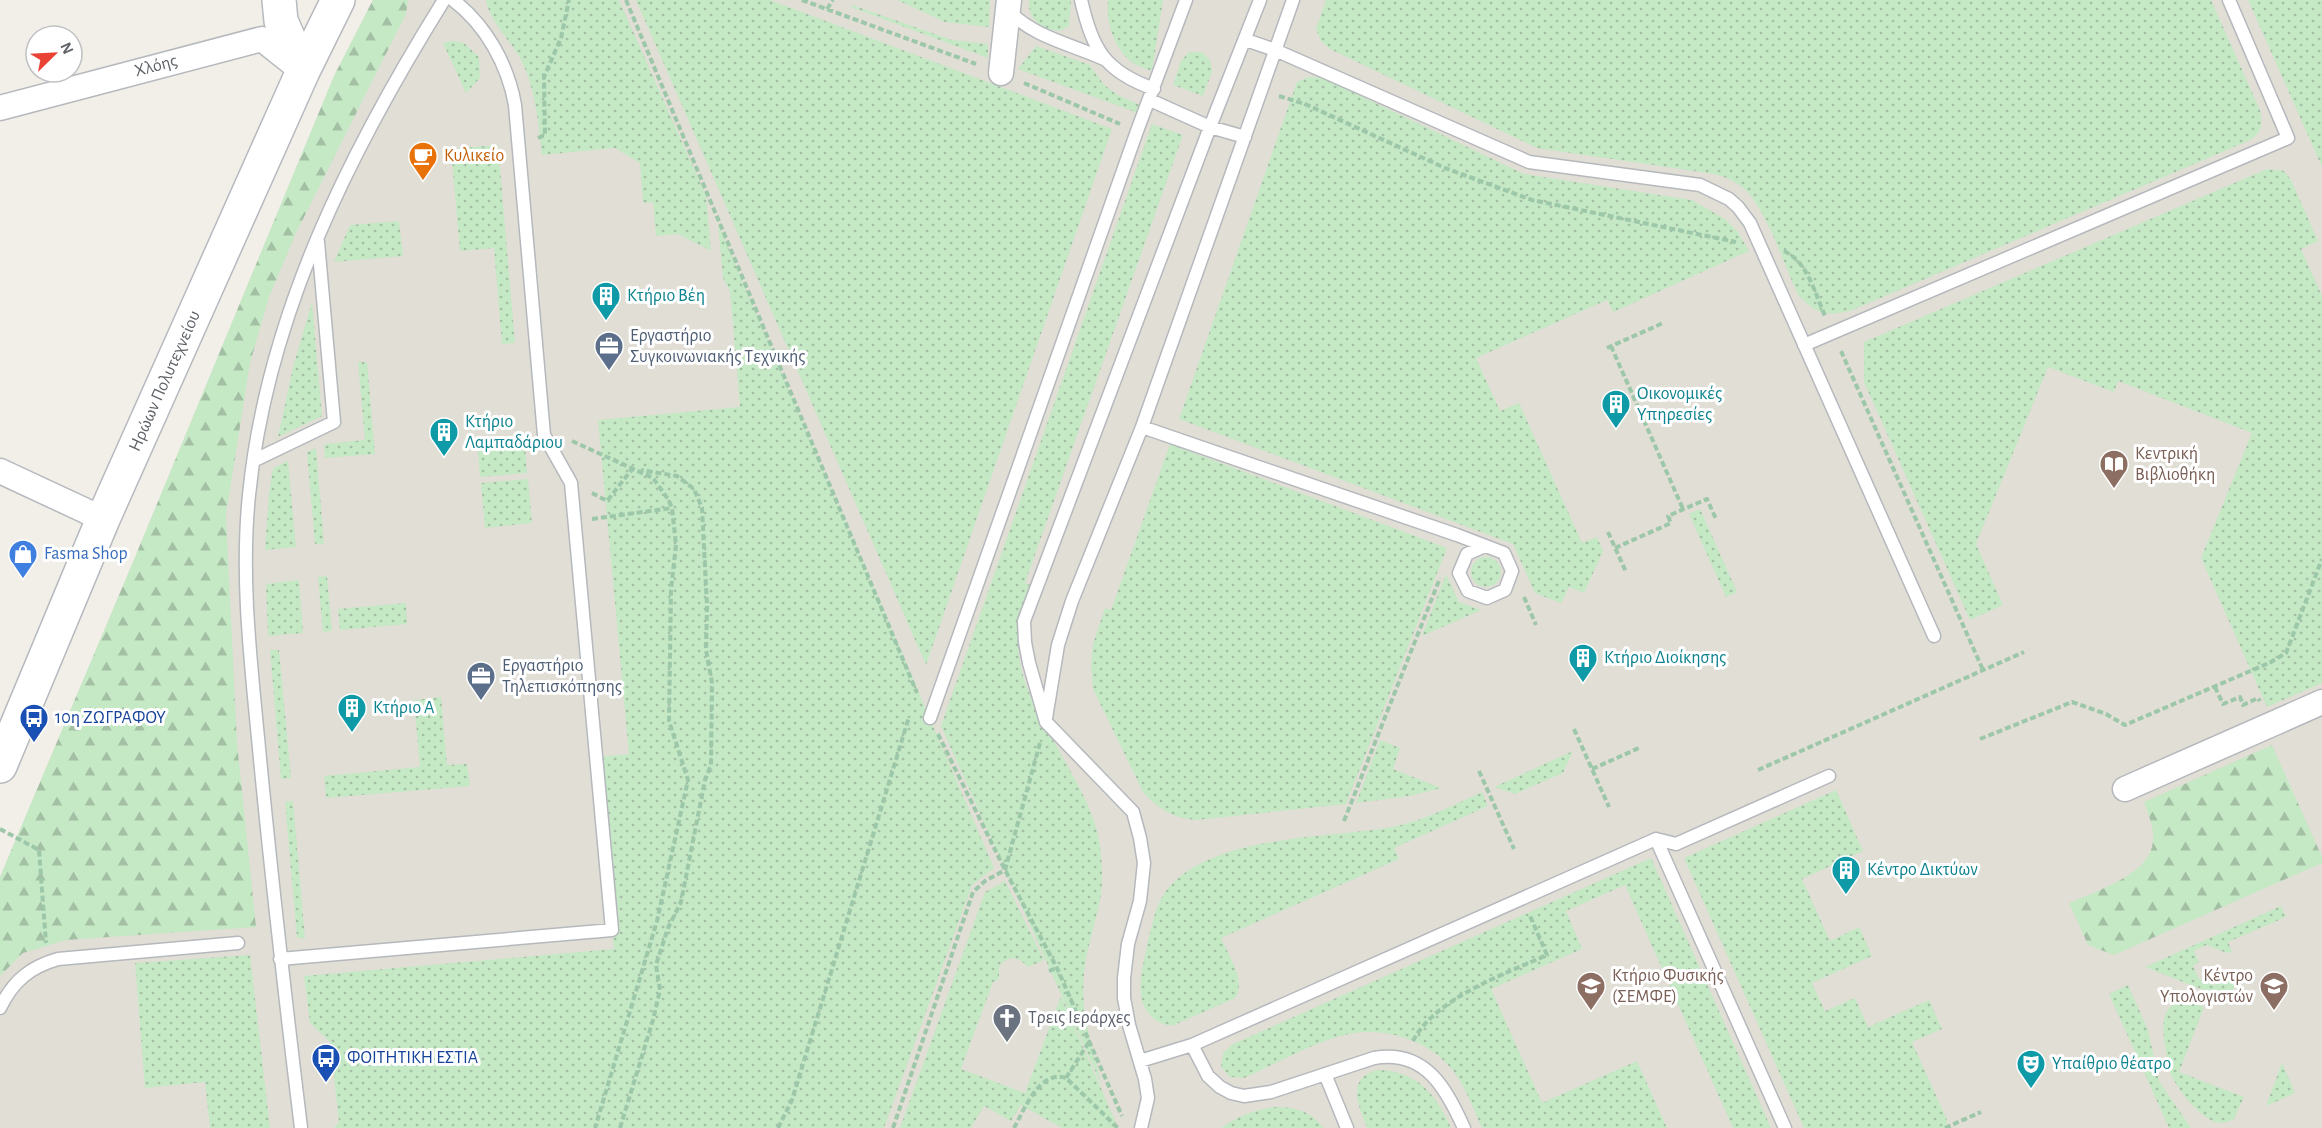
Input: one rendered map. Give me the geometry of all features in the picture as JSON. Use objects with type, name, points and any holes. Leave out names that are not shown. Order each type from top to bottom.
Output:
[{"type":"street","points":[[279,0],[280,21],[303,71]]},
{"type":"street","name":"Ηρώων Πολυτεχνείου","points":[[0,766],[103,519],[303,71],[338,0]]},
{"type":"street","points":[[1001,74],[1009,5]]},
{"type":"street","name":"Χλόης","points":[[0,108],[262,39],[303,71]]},
{"type":"street","points":[[0,471],[103,519]]},
{"type":"street","points":[[2125,789],[2322,702]]},
{"type":"lane","points":[[1081,0],[1089,35],[1104,59]]},
{"type":"lane","points":[[930,718],[1137,131],[1186,0]]},
{"type":"lane","points":[[1141,1128],[1148,1098],[1129,1025],[1124,978],[1128,944],[1140,902],[1144,862],[1140,838],[1133,812],[1046,722],[1029,663],[1024,621],[1260,0]]},
{"type":"lane","points":[[1046,722],[1052,694],[1056,655],[1065,623],[1143,427],[1293,0]]},
{"type":"lane","points":[[1804,345],[2288,138],[2229,0]]},
{"type":"lane","points":[[280,958],[612,930],[572,483],[544,435],[511,86],[493,45],[468,13],[453,1],[424,31],[379,111],[318,238],[291,303],[273,364],[249,494],[245,563],[248,632],[280,958],[301,1128]]},
{"type":"lane","points":[[1009,5],[1020,23],[1043,36],[1104,59],[1130,80],[1210,127],[1245,137]]},
{"type":"lane","points":[[1246,40],[1275,50],[1529,162],[1700,185],[1717,192],[1738,207],[1750,223],[1934,636]]},
{"type":"lane","points":[[255,460],[334,422],[318,238]]},
{"type":"lane","points":[[1143,427],[1457,535],[1504,553],[1512,571],[1505,590],[1487,598],[1468,591],[1459,573],[1467,554],[1485,546]]},
{"type":"lane","points":[[1140,1061],[1192,1046],[1656,839],[1676,844],[1829,776]]},
{"type":"lane","points":[[1656,839],[1785,1128]]},
{"type":"lane","points":[[0,1008],[21,976],[36,966],[58,958],[237,942]]},
{"type":"lane","points":[[1192,1046],[1208,1076],[1220,1087],[1244,1096],[1258,1095],[1374,1058],[1389,1055],[1404,1058],[1428,1071],[1439,1082],[1450,1096],[1464,1128]]},
{"type":"lane","points":[[1324,1074],[1347,1128]]},
{"type":"path","points":[[536,138],[545,135],[544,77],[561,38],[569,0]]},
{"type":"path","points":[[626,0],[916,690],[1005,870],[1057,968],[1118,1107]]},
{"type":"path","points":[[802,0],[1001,74],[1137,131]]},
{"type":"path","points":[[827,9],[834,0]]},
{"type":"path","points":[[1262,90],[1305,104],[1444,168],[1532,200],[1786,251],[1795,257],[1804,268],[1983,670]]},
{"type":"path","points":[[1663,323],[1609,347],[1683,509]]},
{"type":"path","points":[[566,437],[653,478],[672,508],[676,545],[671,590],[669,721],[688,780],[657,921],[595,1128]]},
{"type":"path","points":[[572,483],[608,501],[635,469]]},
{"type":"path","points":[[620,1128],[653,1020],[660,990],[656,965],[668,928],[681,902],[712,753],[712,683],[706,650],[707,606],[702,508],[694,489],[677,476],[635,469]]},
{"type":"path","points":[[1615,548],[1671,522],[1668,516],[1707,499],[1716,519]]},
{"type":"path","points":[[575,522],[672,508]]},
{"type":"path","points":[[1608,532],[1626,572]]},
{"type":"path","points":[[1344,821],[1457,535]]},
{"type":"path","points":[[1980,740],[2072,702],[2106,714],[2125,725],[2269,663],[2286,653],[2322,559]]},
{"type":"path","points":[[1758,770],[2024,652]]},
{"type":"path","points":[[2215,687],[2223,704],[2240,697],[2243,705],[2258,698]]},
{"type":"path","points":[[913,700],[916,690]]},
{"type":"path","points":[[778,1128],[792,1100],[911,710]]},
{"type":"path","points":[[892,1128],[973,892],[985,881],[1005,870],[1046,722]]},
{"type":"path","points":[[1574,729],[1609,807]]},
{"type":"path","points":[[1592,769],[1639,748]]},
{"type":"path","points":[[1479,771],[1514,849]]},
{"type":"path","points":[[0,829],[39,850],[48,961]]},
{"type":"path","points":[[1404,1058],[1418,1032],[1437,1013],[1470,990],[1547,955],[1522,898]]},
{"type":"path","points":[[1049,971],[1057,968]]},
{"type":"path","points":[[1066,1078],[1089,1042]]},
{"type":"path","points":[[1014,1128],[1031,1096],[1050,1078],[1059,1075],[1066,1078],[1118,1128]]},
{"type":"path","points":[[1945,1128],[1981,1112]]},
{"type":"shaded area","points":[[373,0],[2322,0],[2322,1128],[0,1128],[0,877],[334,76]]},
{"type":"green space","points":[[373,0],[408,0],[406,14],[296,233],[269,297],[250,363],[226,515],[237,743],[256,927],[66,940],[23,953],[0,976],[0,877],[334,76]]},
{"type":"green space","points":[[486,0],[619,0],[706,196],[711,251],[678,234],[656,236],[653,202],[643,203],[640,163],[615,148],[542,155],[536,106],[526,71],[517,52],[492,16]]},
{"type":"green space","points":[[636,0],[770,0],[1112,129],[926,665]]},
{"type":"green space","points":[[897,0],[990,0],[989,27],[945,22]]},
{"type":"green space","points":[[1029,0],[1071,0],[1069,26],[1060,31],[1042,26],[1030,13]]},
{"type":"green space","points":[[1108,0],[1163,0],[1152,71],[1132,63],[1117,46],[1109,23]]},
{"type":"green space","points":[[1326,0],[2211,0],[2260,110],[2261,124],[2259,132],[2248,141],[1850,311],[1828,313],[1811,307],[1799,296],[1760,209],[1742,187],[1734,182],[1708,173],[1537,148],[1330,49],[1321,41],[1316,29]]},
{"type":"green space","points":[[2248,0],[2322,0],[2322,167]]},
{"type":"green space","points":[[852,5],[952,40],[988,44],[988,58],[851,7]]},
{"type":"green space","points":[[453,41],[464,43],[479,57],[480,78],[466,93],[443,43]]},
{"type":"green space","points":[[1036,46],[1090,65],[1104,85],[1118,95],[1140,105],[1138,113],[1018,69]]},
{"type":"green space","points":[[1189,52],[1202,52],[1210,60],[1212,72],[1203,96],[1173,85],[1181,61]]},
{"type":"green space","points":[[1308,77],[1321,77],[1524,174],[1692,200],[1725,219],[1738,232],[1749,251],[1613,312],[1607,300],[1476,358],[1500,411],[1519,403],[1582,543],[1597,537],[1603,551],[1584,593],[1569,587],[1561,603],[1535,593],[1513,544],[1179,419],[1297,82]]},
{"type":"green space","points":[[1152,124],[1183,135],[1025,583],[1035,587],[1019,639],[1020,663],[1027,687],[1038,713],[1081,791],[1099,840],[1102,867],[1101,894],[1087,954],[1083,988],[1088,1031],[1102,1086],[941,726]]},
{"type":"green space","points":[[498,145],[515,343],[502,344],[494,248],[460,251],[451,149]]},
{"type":"green space","points":[[2267,169],[2284,171],[2291,180],[2318,241],[2301,249],[2322,296],[2322,683],[2267,707],[2201,558],[2252,433],[2118,381],[2114,392],[2048,367],[1976,544],[2003,605],[1970,620],[1864,382],[1864,342]]},
{"type":"green space","points":[[399,221],[403,256],[334,262],[350,225]]},
{"type":"green space","points":[[718,224],[994,868],[972,885],[884,1128],[334,1128],[339,1122],[330,1042],[310,1023],[304,976],[614,949],[596,757],[629,754],[598,420],[740,407],[730,291],[723,278]]},
{"type":"green space","points":[[312,302],[322,416],[278,437],[293,367]]},
{"type":"green space","points":[[358,362],[367,362],[375,454],[325,458],[324,444],[365,440]]},
{"type":"green space","points":[[1170,444],[1447,548],[1346,804],[1196,820],[1166,812],[1143,792],[1093,689],[1091,665],[1093,644],[1105,608],[1111,610]]},
{"type":"green space","points":[[525,447],[527,473],[480,477],[478,451]]},
{"type":"green space","points":[[316,448],[324,544],[315,544],[307,452]]},
{"type":"green space","points":[[288,461],[296,547],[265,550],[273,468]]},
{"type":"green space","points":[[528,479],[532,523],[485,528],[481,483]]},
{"type":"green space","points":[[1700,509],[1737,592],[1726,597],[1689,514]]},
{"type":"green space","points":[[1486,557],[1492,558],[1500,566],[1500,578],[1492,586],[1486,587],[1480,586],[1472,578],[1471,572],[1472,566],[1480,558]]},
{"type":"green space","points":[[1446,574],[1459,602],[1481,610],[1422,636]]},
{"type":"green space","points":[[327,576],[332,631],[323,632],[318,577]]},
{"type":"green space","points":[[299,580],[303,633],[268,636],[266,584]]},
{"type":"green space","points":[[406,603],[407,624],[340,630],[338,609]]},
{"type":"green space","points":[[270,650],[279,650],[291,778],[281,779]]},
{"type":"green space","points":[[441,697],[447,765],[467,764],[470,786],[326,798],[324,776],[420,767],[414,700]]},
{"type":"green space","points":[[1380,740],[1400,748],[1393,769],[1441,788],[1410,796],[1356,803]]},
{"type":"green space","points":[[2272,745],[2322,857],[2322,863],[2114,955],[2088,945],[2069,903],[2129,875],[2147,857],[2152,847],[2153,836],[2144,802]]},
{"type":"green space","points":[[1573,751],[1563,773],[1515,794],[1494,787]]},
{"type":"green space","points":[[1836,790],[1863,851],[1802,879],[1830,941],[1859,927],[1872,956],[1812,983],[1825,1011],[1855,998],[1868,1027],[1929,1000],[1942,1029],[1912,1042],[1947,1120],[1946,1128],[1804,1128],[1684,858]]},
{"type":"green space","points":[[1482,792],[1488,806],[1394,848],[1399,859],[1221,938],[1238,976],[1238,991],[1235,998],[1174,1025],[1156,1021],[1147,1012],[1142,1000],[1141,987],[1148,940],[1162,897],[1180,876],[1205,861],[1235,850],[1301,838],[1392,827],[1415,821]]},
{"type":"green space","points":[[293,801],[305,938],[297,938],[285,802]]},
{"type":"green space","points":[[1651,858],[1771,1128],[1733,1128],[1625,885],[1566,911],[1582,949],[1491,989],[1542,1103],[1637,1061],[1667,1128],[1482,1128],[1463,1086],[1438,1055],[1402,1037],[1375,1032],[1336,1037],[1309,1047],[1244,1078],[1230,1077],[1221,1067],[1223,1053],[1233,1044]]},
{"type":"green space","points":[[1005,881],[1044,960],[1028,967],[1013,958],[1002,963],[999,967],[999,979],[993,982],[961,1069],[1025,1093],[1061,996],[1116,1123],[1116,1128],[1062,1128],[1021,1105],[1011,1121],[984,1106],[971,1128],[900,1128],[985,892]]},
{"type":"green space","points":[[2281,906],[2286,917],[2228,942],[2232,951],[2227,953],[2206,945],[2194,951],[2199,962],[2193,966],[2199,979],[2214,985],[2237,975],[2240,968],[2241,971],[2229,1000],[2145,967]]},
{"type":"green space","points":[[250,955],[270,1128],[210,1128],[205,1082],[145,1088],[135,963]]},
{"type":"green space","points":[[2128,985],[2148,1030],[2159,1081],[2191,1128],[2169,1128],[2109,994]]},
{"type":"green space","points":[[2181,999],[2204,1007],[2179,1072],[2244,1097],[2234,1119],[2230,1121],[2216,1122],[2203,1115],[2184,1095],[2171,1075],[2163,1032],[2165,1016],[2173,1004]]},
{"type":"green space","points":[[2282,1063],[2295,1093],[2266,1106]]},
{"type":"green space","points":[[1376,1070],[1403,1074],[1414,1079],[1439,1105],[1451,1128],[1367,1128],[1358,1103],[1357,1087],[1366,1074]]},
{"type":"green space","points":[[1276,1107],[1303,1112],[1314,1118],[1324,1128],[1221,1128],[1247,1114]]},
{"type":"place","name":"Κυλικείο","points":[[423,182]]},
{"type":"place","name":"Κτήριο Βέη","points":[[606,322]]},
{"type":"place","name":"Εργαστήριο Συγκοινωνιακής Τεχνικής","points":[[609,372]]},
{"type":"place","name":"Οικονομικές Υπηρεσίες","points":[[1616,430]]},
{"type":"place","name":"Κτήριο Λαμπαδάριου","points":[[444,458]]},
{"type":"place","name":"Κεντρική Βιβλιοθήκη","points":[[2114,490]]},
{"type":"place","name":"Fasma Shop","points":[[23,580]]},
{"type":"place","name":"Κτήριο Διοίκησης","points":[[1583,684]]},
{"type":"place","name":"Εργαστήριο Τηλεπισκόπησης","points":[[481,702]]},
{"type":"place","name":"Κτήριο Α","points":[[352,734]]},
{"type":"place","name":"10η ΖΩΓΡΑΦΟΥ","points":[[34,744]]},
{"type":"place","name":"Κέντρο Δικτύων","points":[[1846,896]]},
{"type":"place","name":"Κτήριο Φυσικής (ΣΕΜΦΕ)","points":[[1591,1012]]},
{"type":"place","name":"Κέντρο Υπολογιστών","points":[[2274,1012]]},
{"type":"place","name":"Τρεις Ιεράρχες","points":[[1007,1044]]},
{"type":"place","name":"ΦΟΙΤΗΤΙΚΗ ΕΣΤΙΑ","points":[[326,1084]]},
{"type":"place","name":"Υπαίθριο θέατρο","points":[[2031,1090]]}]
